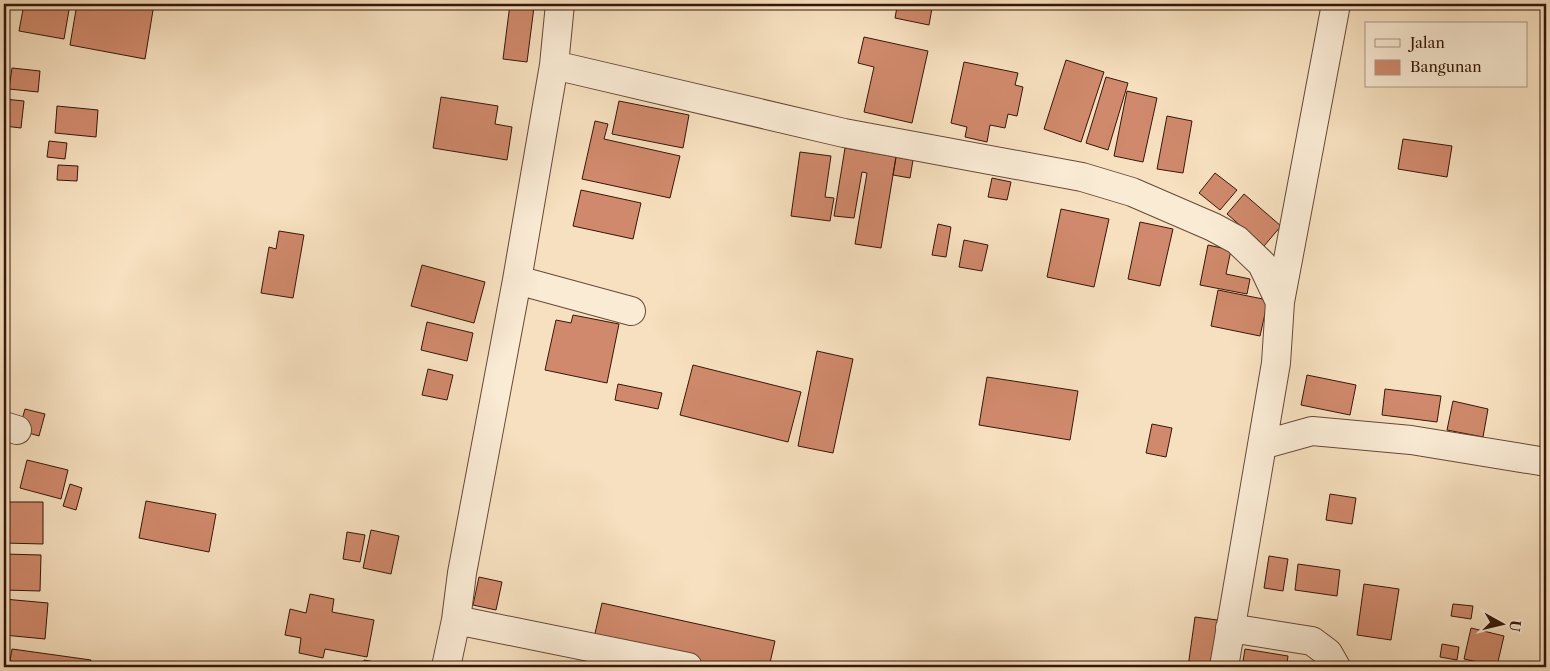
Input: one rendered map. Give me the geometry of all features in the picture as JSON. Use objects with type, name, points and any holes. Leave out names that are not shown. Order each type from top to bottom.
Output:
[{"type":"street","points":[[446,667],[456,620],[462,573],[554,65],[560,4]]},
{"type":"street","points":[[1224,667],[1276,363],[1280,302],[1336,4]]},
{"type":"street","points":[[554,65],[844,133],[1082,177],[1132,192],[1214,227],[1237,240],[1262,264],[1280,302]]},
{"type":"street","points":[[516,280],[631,311]]},
{"type":"street","points":[[1262,444],[1312,431],[1411,440],[1546,462]]},
{"type":"street","points":[[456,620],[688,667]]},
{"type":"street","points":[[1230,628],[1312,641],[1328,653],[1336,667]]},
{"type":"building","points":[[24,4],[70,4],[64,39],[19,31]]},
{"type":"building","points":[[77,4],[154,4],[145,59],[70,45]]},
{"type":"building","points":[[510,4],[534,7],[527,62],[503,59]]},
{"type":"building","points":[[880,4],[924,4],[924,7],[932,8],[929,25],[895,18],[897,7]]},
{"type":"building","points":[[864,37],[928,51],[912,123],[864,112],[874,67],[858,63]]},
{"type":"building","points":[[1066,60],[1104,72],[1081,142],[1044,129]]},
{"type":"building","points":[[964,62],[1018,73],[1015,85],[1023,87],[1017,116],[1008,114],[1005,128],[990,125],[987,142],[965,137],[967,127],[951,123]]},
{"type":"building","points":[[12,68],[40,71],[38,92],[9,89]]},
{"type":"building","points":[[1106,77],[1128,83],[1108,150],[1086,143]]},
{"type":"building","points":[[1127,91],[1157,98],[1143,162],[1114,156]]},
{"type":"building","points":[[441,97],[498,106],[495,124],[512,127],[507,160],[433,148]]},
{"type":"building","points":[[4,99],[24,101],[21,128],[4,126]]},
{"type":"building","points":[[619,101],[689,115],[683,148],[612,134]]},
{"type":"building","points":[[57,106],[98,110],[96,137],[55,133]]},
{"type":"building","points":[[1167,116],[1192,121],[1183,173],[1157,169]]},
{"type":"building","points":[[595,121],[608,124],[604,139],[680,156],[670,198],[582,179]]},
{"type":"building","points":[[1403,139],[1452,146],[1447,177],[1398,169]]},
{"type":"building","points":[[49,141],[67,143],[65,159],[47,157]]},
{"type":"building","points":[[845,148],[896,157],[881,248],[855,244],[867,173],[862,172],[854,218],[834,216]]},
{"type":"building","points":[[800,152],[831,156],[825,197],[834,198],[830,221],[791,216]]},
{"type":"building","points":[[896,157],[913,160],[910,178],[893,175]]},
{"type":"building","points":[[58,165],[78,166],[77,181],[57,180]]},
{"type":"building","points":[[1215,173],[1237,190],[1220,210],[1199,193]]},
{"type":"building","points":[[992,178],[1011,182],[1007,200],[988,197]]},
{"type":"building","points":[[581,190],[641,203],[633,239],[573,226]]},
{"type":"building","points":[[1244,194],[1281,226],[1264,246],[1227,214]]},
{"type":"building","points":[[1061,209],[1109,219],[1094,287],[1047,277]]},
{"type":"building","points":[[1140,222],[1173,229],[1160,286],[1128,279]]},
{"type":"building","points":[[938,224],[951,227],[946,257],[932,255]]},
{"type":"building","points":[[279,231],[304,235],[293,298],[261,293],[269,247],[276,249]]},
{"type":"building","points":[[964,240],[988,245],[982,271],[959,267]]},
{"type":"building","points":[[1208,245],[1231,250],[1226,274],[1250,279],[1247,294],[1200,285]]},
{"type":"building","points":[[422,265],[485,282],[474,323],[411,306]]},
{"type":"building","points":[[1218,290],[1268,300],[1260,336],[1211,326]]},
{"type":"building","points":[[573,315],[619,324],[607,383],[545,370],[556,320],[571,323]]},
{"type":"building","points":[[427,322],[473,333],[467,361],[421,350]]},
{"type":"building","points":[[817,351],[853,359],[833,453],[798,446]]},
{"type":"building","points":[[693,365],[801,392],[788,442],[680,415]]},
{"type":"building","points":[[428,369],[453,375],[447,400],[422,395]]},
{"type":"building","points":[[1307,375],[1356,385],[1350,415],[1301,405]]},
{"type":"building","points":[[987,377],[1078,391],[1070,440],[979,425]]},
{"type":"building","points":[[618,384],[662,393],[658,409],[615,400]]},
{"type":"building","points":[[1385,389],[1441,396],[1437,422],[1382,415]]},
{"type":"building","points":[[1453,401],[1488,409],[1483,437],[1447,430]]},
{"type":"building","points":[[25,409],[45,414],[39,436],[19,430]]},
{"type":"building","points":[[1152,424],[1172,428],[1166,457],[1146,453]]},
{"type":"building","points":[[27,460],[68,470],[61,499],[20,488]]},
{"type":"building","points":[[70,484],[82,488],[76,510],[63,506]]},
{"type":"building","points":[[1330,494],[1356,498],[1352,524],[1326,520]]},
{"type":"building","points":[[146,501],[216,514],[209,552],[139,538]]},
{"type":"building","points":[[4,502],[43,502],[43,544],[4,543]]},
{"type":"building","points":[[371,530],[399,536],[391,574],[363,568]]},
{"type":"building","points":[[347,532],[365,535],[360,562],[343,559]]},
{"type":"building","points":[[4,554],[41,555],[40,591],[4,590]]},
{"type":"building","points":[[1269,556],[1288,559],[1283,591],[1264,588]]},
{"type":"building","points":[[1298,564],[1340,570],[1337,596],[1295,590]]},
{"type":"building","points":[[479,577],[502,582],[496,610],[473,605]]},
{"type":"building","points":[[1364,584],[1399,589],[1391,640],[1357,635]]},
{"type":"building","points":[[310,594],[334,599],[332,612],[374,620],[367,657],[325,649],[323,658],[299,653],[301,638],[285,635],[290,609],[306,613]]},
{"type":"building","points":[[4,599],[48,603],[45,639],[4,635]]},
{"type":"building","points":[[602,603],[775,641],[769,667],[710,667],[593,642]]},
{"type":"building","points":[[1453,604],[1473,606],[1471,619],[1451,616]]},
{"type":"building","points":[[1195,617],[1225,621],[1219,667],[1188,667]]},
{"type":"building","points":[[1471,628],[1504,636],[1497,666],[1464,659]]},
{"type":"building","points":[[1442,644],[1459,647],[1457,660],[1440,657]]},
{"type":"building","points":[[12,649],[91,660],[90,667],[9,667]]},
{"type":"building","points":[[1245,649],[1288,656],[1287,664],[1305,667],[1242,667]]},
{"type":"building","points":[[584,657],[632,667],[582,667]]},
{"type":"building","points":[[364,660],[402,667],[362,667]]}]
